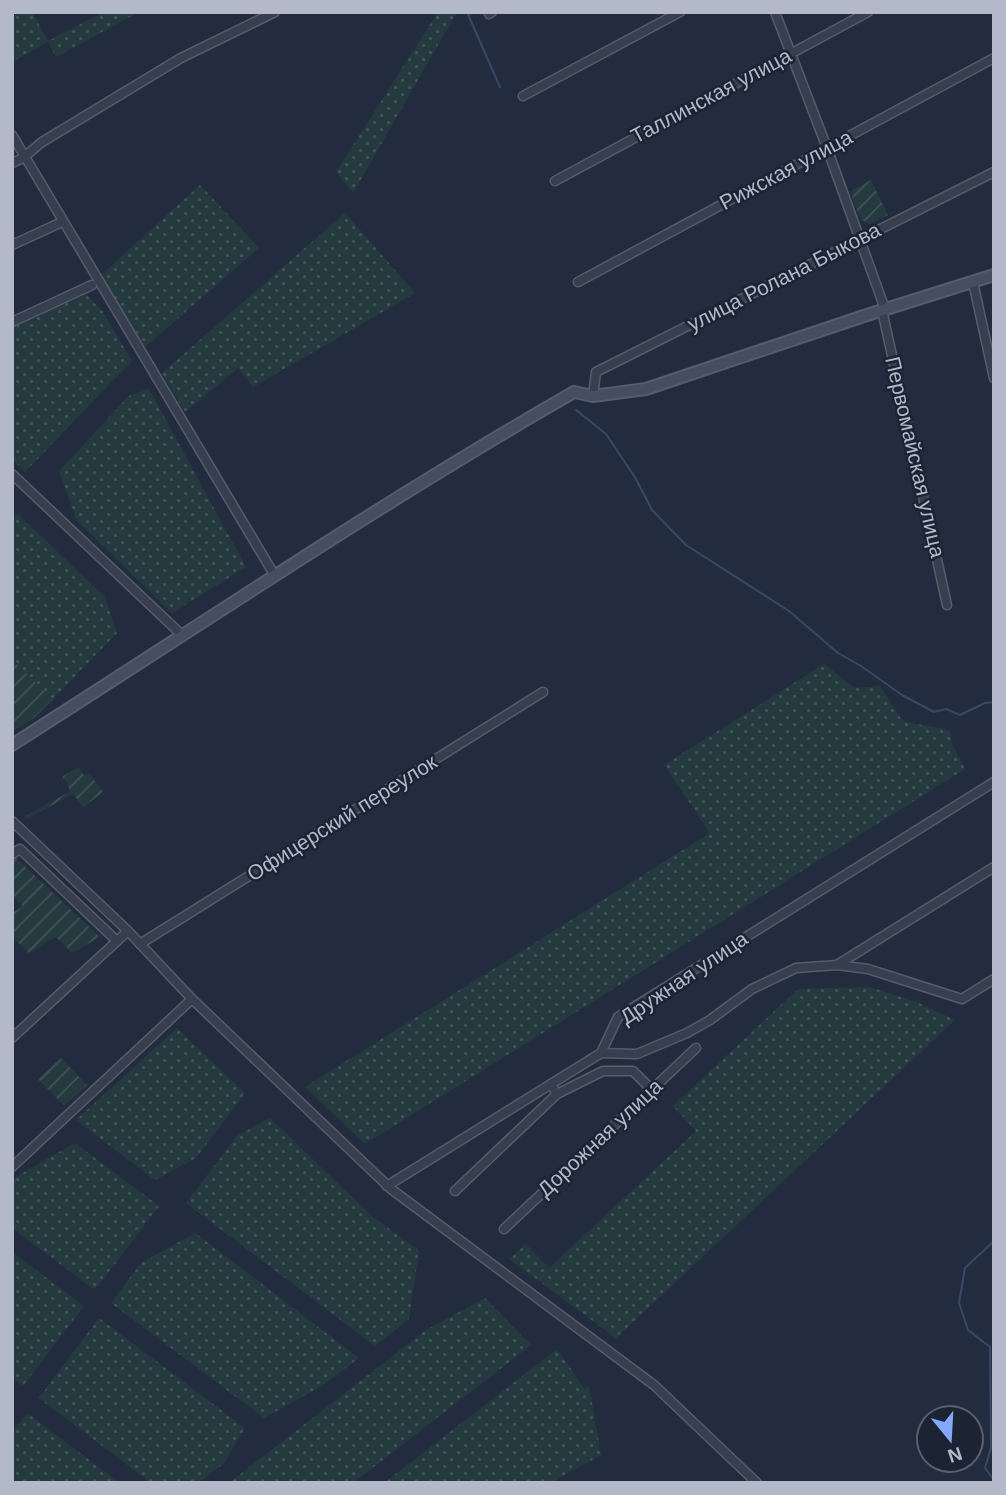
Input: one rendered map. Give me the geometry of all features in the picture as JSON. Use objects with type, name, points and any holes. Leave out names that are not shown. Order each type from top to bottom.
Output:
[{"type":"street","points":[[12,163],[181,58],[275,12]]},
{"type":"street","points":[[523,96],[680,12]]},
{"type":"street","name":"Первомайская улица","points":[[775,12],[827,148],[883,309],[947,605]]},
{"type":"street","name":"Таллинская улица","points":[[555,181],[869,12]]},
{"type":"street","name":"Рижская улица","points":[[578,282],[994,58]]},
{"type":"street","points":[[12,135],[275,576]]},
{"type":"street","name":"улица Ролана Быкова","points":[[593,396],[596,372],[994,172]]},
{"type":"street","points":[[12,246],[62,222]]},
{"type":"street","points":[[12,746],[355,524],[492,438],[574,392],[593,396],[646,389],[883,309],[994,275]]},
{"type":"street","points":[[973,282],[994,378]]},
{"type":"street","points":[[12,322],[92,285]]},
{"type":"street","points":[[12,474],[183,636]]},
{"type":"street","name":"Офицерский переулок","points":[[141,944],[543,692]]},
{"type":"street","name":"Дружная улица","points":[[601,1053],[618,1017],[994,782]]},
{"type":"street","points":[[12,821],[128,930],[192,999],[387,1186],[654,1385],[757,1483]]},
{"type":"street","points":[[16,851],[117,941]]},
{"type":"street","points":[[837,965],[994,867]]},
{"type":"street","points":[[12,1038],[128,930]]},
{"type":"street","points":[[387,1186],[601,1053],[637,1054],[687,1034],[752,989],[796,968],[837,965],[868,969],[962,999],[994,979]]},
{"type":"street","points":[[12,1167],[192,999]]},
{"type":"street","name":"Дорожная улица","points":[[504,1229],[696,1048]]},
{"type":"street","points":[[455,1191],[557,1094],[603,1072],[633,1071],[652,1090]]},
{"type":"street","points":[[551,1084],[557,1094]]},
{"type":"green space","points":[[12,12],[32,12],[48,41],[104,12],[139,12],[56,57],[48,42],[12,62]]},
{"type":"green space","points":[[438,12],[457,12],[353,193],[336,172]]},
{"type":"green space","points":[[871,180],[888,215],[870,224],[861,220],[850,191]]},
{"type":"green space","points":[[200,185],[259,248],[145,347],[101,275]]},
{"type":"green space","points":[[345,213],[415,293],[253,387],[238,368],[185,412],[162,373]]},
{"type":"green space","points":[[86,294],[103,312],[132,361],[25,472],[12,459],[12,328]]},
{"type":"green space","points":[[149,389],[246,567],[172,613],[77,521],[59,471],[129,396]]},
{"type":"green space","points":[[18,514],[105,597],[117,633],[53,699],[12,660],[12,520]]},
{"type":"green space","points":[[12,660],[53,699],[34,718],[12,732]]},
{"type":"green space","points":[[824,664],[855,688],[880,686],[901,719],[906,722],[950,730],[952,744],[965,769],[365,1144],[305,1087],[710,833],[664,765]]},
{"type":"green space","points":[[78,767],[84,775],[89,773],[103,792],[83,807],[73,794],[27,819],[25,816],[69,792],[69,785],[62,777]]},
{"type":"green space","points":[[16,858],[100,937],[72,953],[56,937],[29,953],[12,937],[12,913],[23,906],[12,896],[12,860]]},
{"type":"green space","points":[[869,987],[919,1003],[955,1020],[616,1338],[509,1259],[526,1244],[549,1268],[696,1131],[673,1106],[798,989]]},
{"type":"green space","points":[[177,1028],[245,1093],[196,1158],[155,1180],[76,1120]]},
{"type":"green space","points":[[61,1058],[87,1085],[64,1106],[38,1079]]},
{"type":"green space","points":[[270,1118],[374,1218],[419,1250],[409,1319],[375,1346],[186,1203],[237,1136]]},
{"type":"green space","points":[[75,1143],[159,1206],[99,1285],[93,1289],[12,1228],[12,1179]]},
{"type":"green space","points":[[195,1233],[359,1358],[322,1386],[264,1418],[111,1303],[141,1263]]},
{"type":"green space","points":[[12,1252],[84,1306],[23,1386],[12,1378]]},
{"type":"green space","points":[[485,1298],[531,1345],[353,1483],[229,1483],[426,1330]]},
{"type":"green space","points":[[99,1318],[245,1428],[224,1463],[198,1483],[151,1483],[39,1398]]},
{"type":"green space","points":[[557,1349],[584,1388],[589,1386],[601,1455],[550,1483],[384,1483]]},
{"type":"green space","points":[[27,1413],[120,1483],[12,1483],[12,1433]]},
{"type":"waterway","points":[[467,12],[500,87]]},
{"type":"waterway","points":[[576,410],[606,434],[636,479],[652,510],[686,545],[789,611],[838,653],[902,695],[934,712],[946,709],[960,715],[985,703],[994,702]]},
{"type":"waterway","points":[[994,1241],[965,1268],[959,1303],[968,1330],[990,1347],[991,1448],[985,1468],[994,1480]]}]
